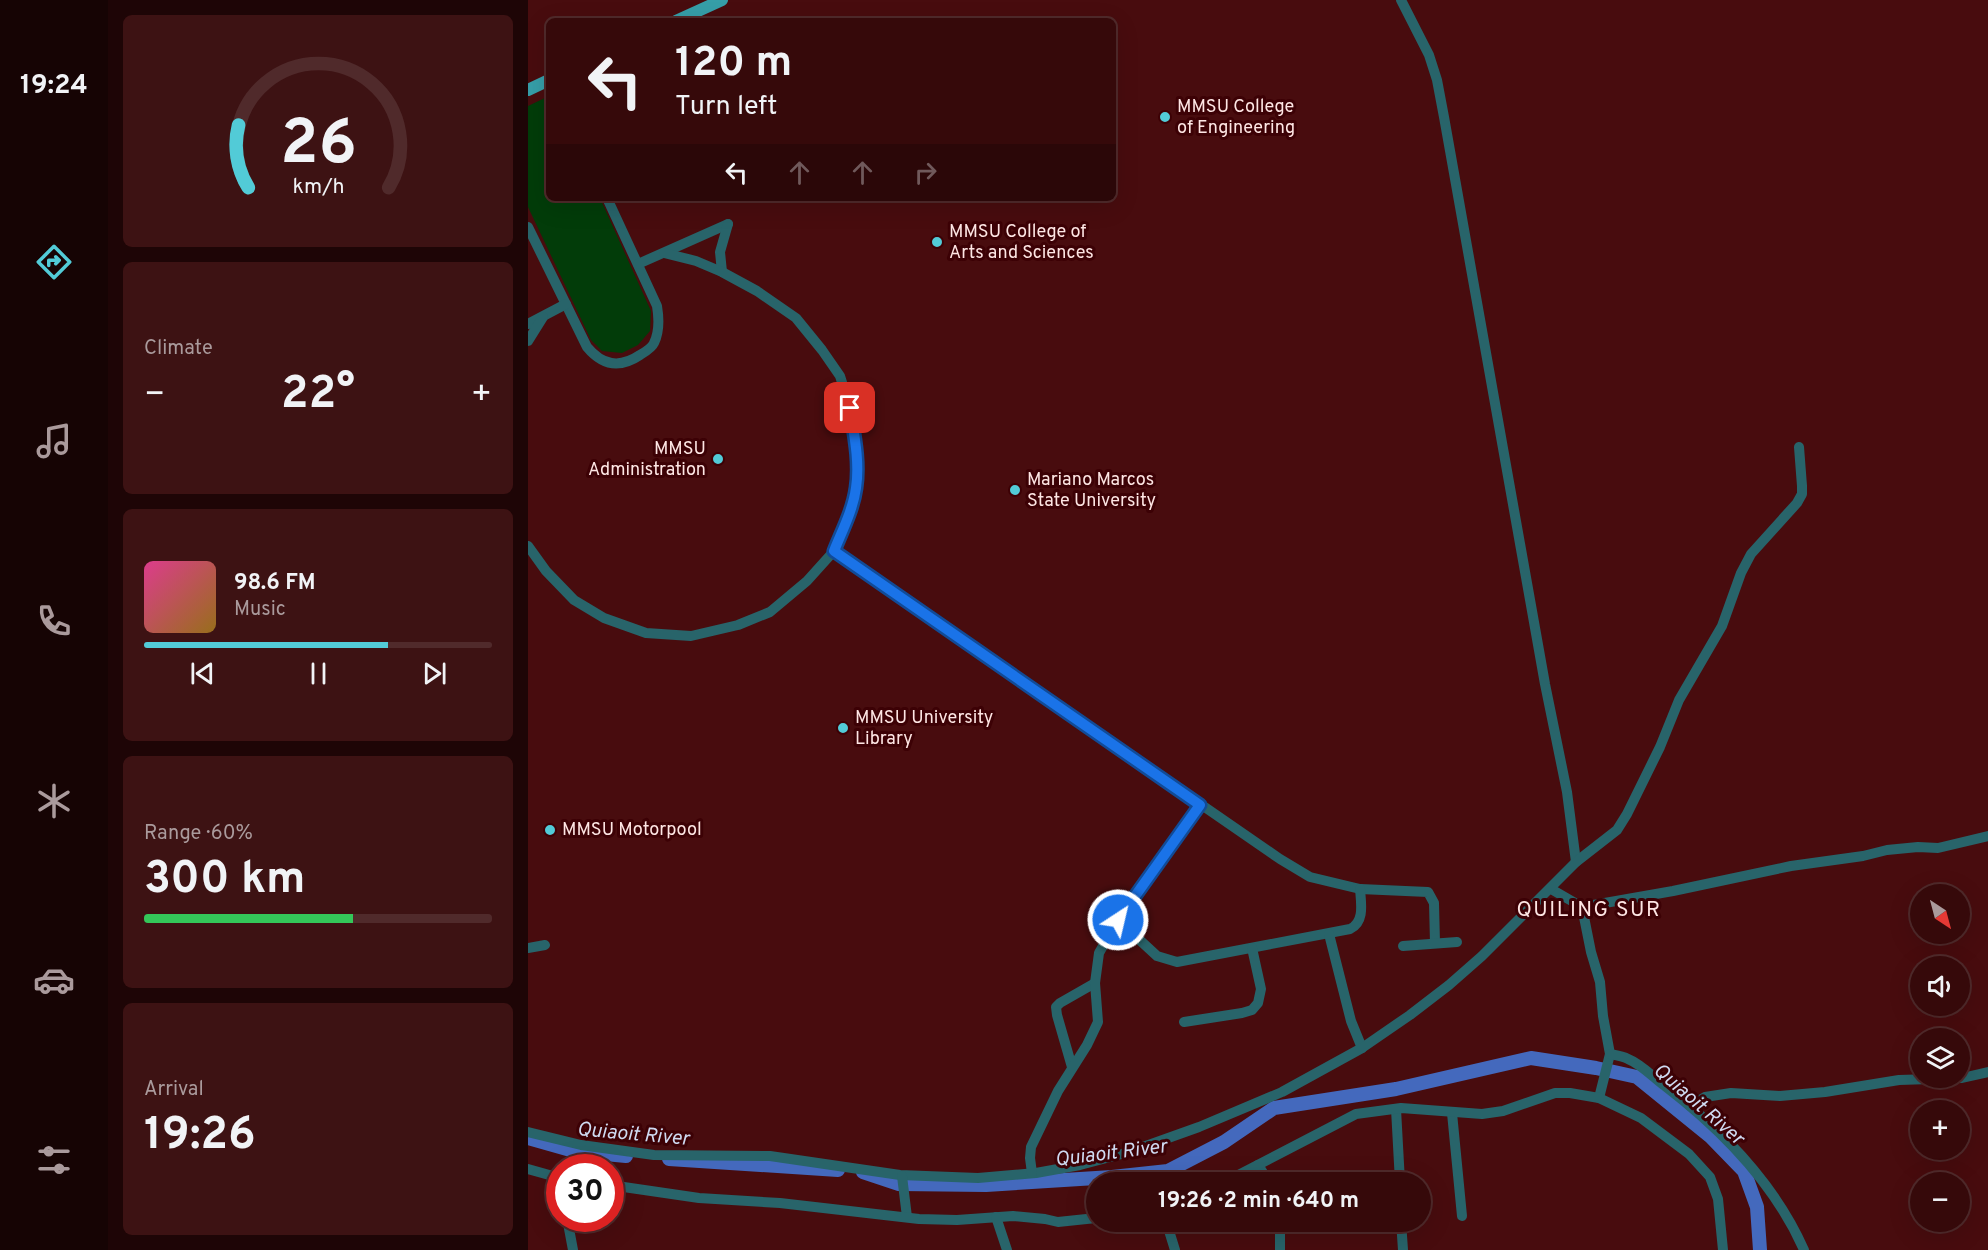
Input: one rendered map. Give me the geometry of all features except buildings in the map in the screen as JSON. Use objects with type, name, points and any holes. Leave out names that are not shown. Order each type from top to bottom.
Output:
[{"type":"main road","points":[[683,18],[722,0]]},
{"type":"main road","points":[[528,90],[546,81]]},
{"type":"street","points":[[1401,0],[1429,55],[1437,80],[1545,684],[1567,792],[1576,862]]},
{"type":"street","points":[[528,227],[587,347],[595,357],[608,363],[622,363],[633,359],[654,344],[659,325],[657,306],[608,201]]},
{"type":"street","points":[[638,264],[728,224],[720,252],[722,272]]},
{"type":"street","points":[[528,546],[546,571],[574,600],[604,618],[646,633],[692,636],[738,626],[770,612],[807,581],[834,551],[856,488],[856,449],[850,408],[840,376],[796,318],[757,291],[722,272],[696,261],[664,253]]},
{"type":"street","points":[[528,324],[566,304]]},
{"type":"street","points":[[528,341],[543,317]]},
{"type":"street","points":[[528,1132],[581,1145],[654,1155],[770,1156],[903,1179],[978,1178],[1032,1173],[1080,1165],[1110,1157],[1199,1128],[1282,1092],[1362,1048],[1449,985],[1482,956],[1576,862],[1617,830],[1660,747],[1678,700],[1722,626],[1741,573],[1751,554],[1802,494],[1799,447]]},
{"type":"street","points":[[834,551],[1200,805],[1310,877],[1360,889],[1428,892],[1434,903],[1435,943]]},
{"type":"street","points":[[1032,1173],[1031,1147],[1098,1022],[1095,983],[1099,953],[1118,920],[1200,805]]},
{"type":"street","points":[[1551,889],[1582,907],[1673,891],[1791,866],[1863,856],[1887,850],[1938,848],[1988,836]]},
{"type":"street","points":[[1118,920],[1157,956],[1177,962],[1354,928],[1362,913],[1360,889]]},
{"type":"street","points":[[1582,907],[1600,982],[1609,1059],[1601,1094]]},
{"type":"street","points":[[1329,934],[1351,1021],[1362,1048]]},
{"type":"street","points":[[1403,946],[1457,942]]},
{"type":"street","points":[[528,948],[545,945]]},
{"type":"street","points":[[1184,1022],[1252,1010],[1258,1003],[1261,989],[1252,948]]},
{"type":"street","points":[[1072,1067],[1056,1007],[1095,983]]},
{"type":"street","points":[[1609,1059],[1629,1059],[1690,1106],[1752,1167],[1789,1220],[1804,1250]]},
{"type":"street","points":[[1690,1106],[1705,1097],[1731,1093],[1791,1095],[1899,1080],[1962,1078],[1988,1072]]},
{"type":"street","points":[[1244,1172],[1356,1114],[1396,1109],[1482,1114],[1503,1111],[1555,1093],[1601,1094],[1641,1118],[1689,1154],[1710,1177],[1718,1200],[1723,1250]]},
{"type":"street","points":[[1396,1109],[1399,1172]]},
{"type":"street","points":[[1452,1113],[1461,1216]]},
{"type":"street","points":[[1258,1165],[1263,1172]]},
{"type":"street","points":[[528,1169],[546,1174]]},
{"type":"street","points":[[903,1179],[906,1214]]},
{"type":"street","points":[[624,1187],[699,1198],[780,1203],[957,1220],[1013,1216],[1058,1222],[1086,1219]]},
{"type":"street","points":[[996,1217],[1007,1250]]},
{"type":"street","points":[[570,1232],[573,1250]]},
{"type":"street","points":[[1169,1232],[1175,1250]]},
{"type":"street","points":[[1280,1232],[1280,1250]]},
{"type":"street","points":[[1402,1232],[1403,1250]]},
{"type":"green space","points":[[546,97],[546,201],[601,201],[651,311],[650,331],[638,345],[622,353],[602,351],[591,340],[528,207],[528,106]]},
{"type":"waterway","name":"Quiaoit River","points":[[863,1172],[899,1184],[986,1185],[1168,1171],[1224,1142],[1274,1108],[1396,1089],[1531,1058],[1637,1077],[1711,1137],[1744,1171],[1757,1207],[1760,1250]]},
{"type":"waterway","name":"Quiaoit River","points":[[528,1138],[574,1151],[626,1156]]},
{"type":"waterway","name":"Quiaoit River","points":[[669,1159],[838,1170]]},
{"type":"place","name":"MMSU College of Engineering","points":[[1165,117]]},
{"type":"place","name":"MMSU College of Arts and Sciences","points":[[937,242]]},
{"type":"place","name":"MMSU Administration","points":[[718,459]]},
{"type":"place","name":"Mariano Marcos State University","points":[[1015,490]]},
{"type":"place","name":"MMSU University Library","points":[[843,728]]},
{"type":"place","name":"MMSU Motorpool","points":[[550,830]]},
{"type":"district","name":"QUILING SUR","points":[[1589,910]]},
{"type":"route","points":[[850,408],[856,449],[856,488],[834,551],[1200,805],[1118,920]]}]
